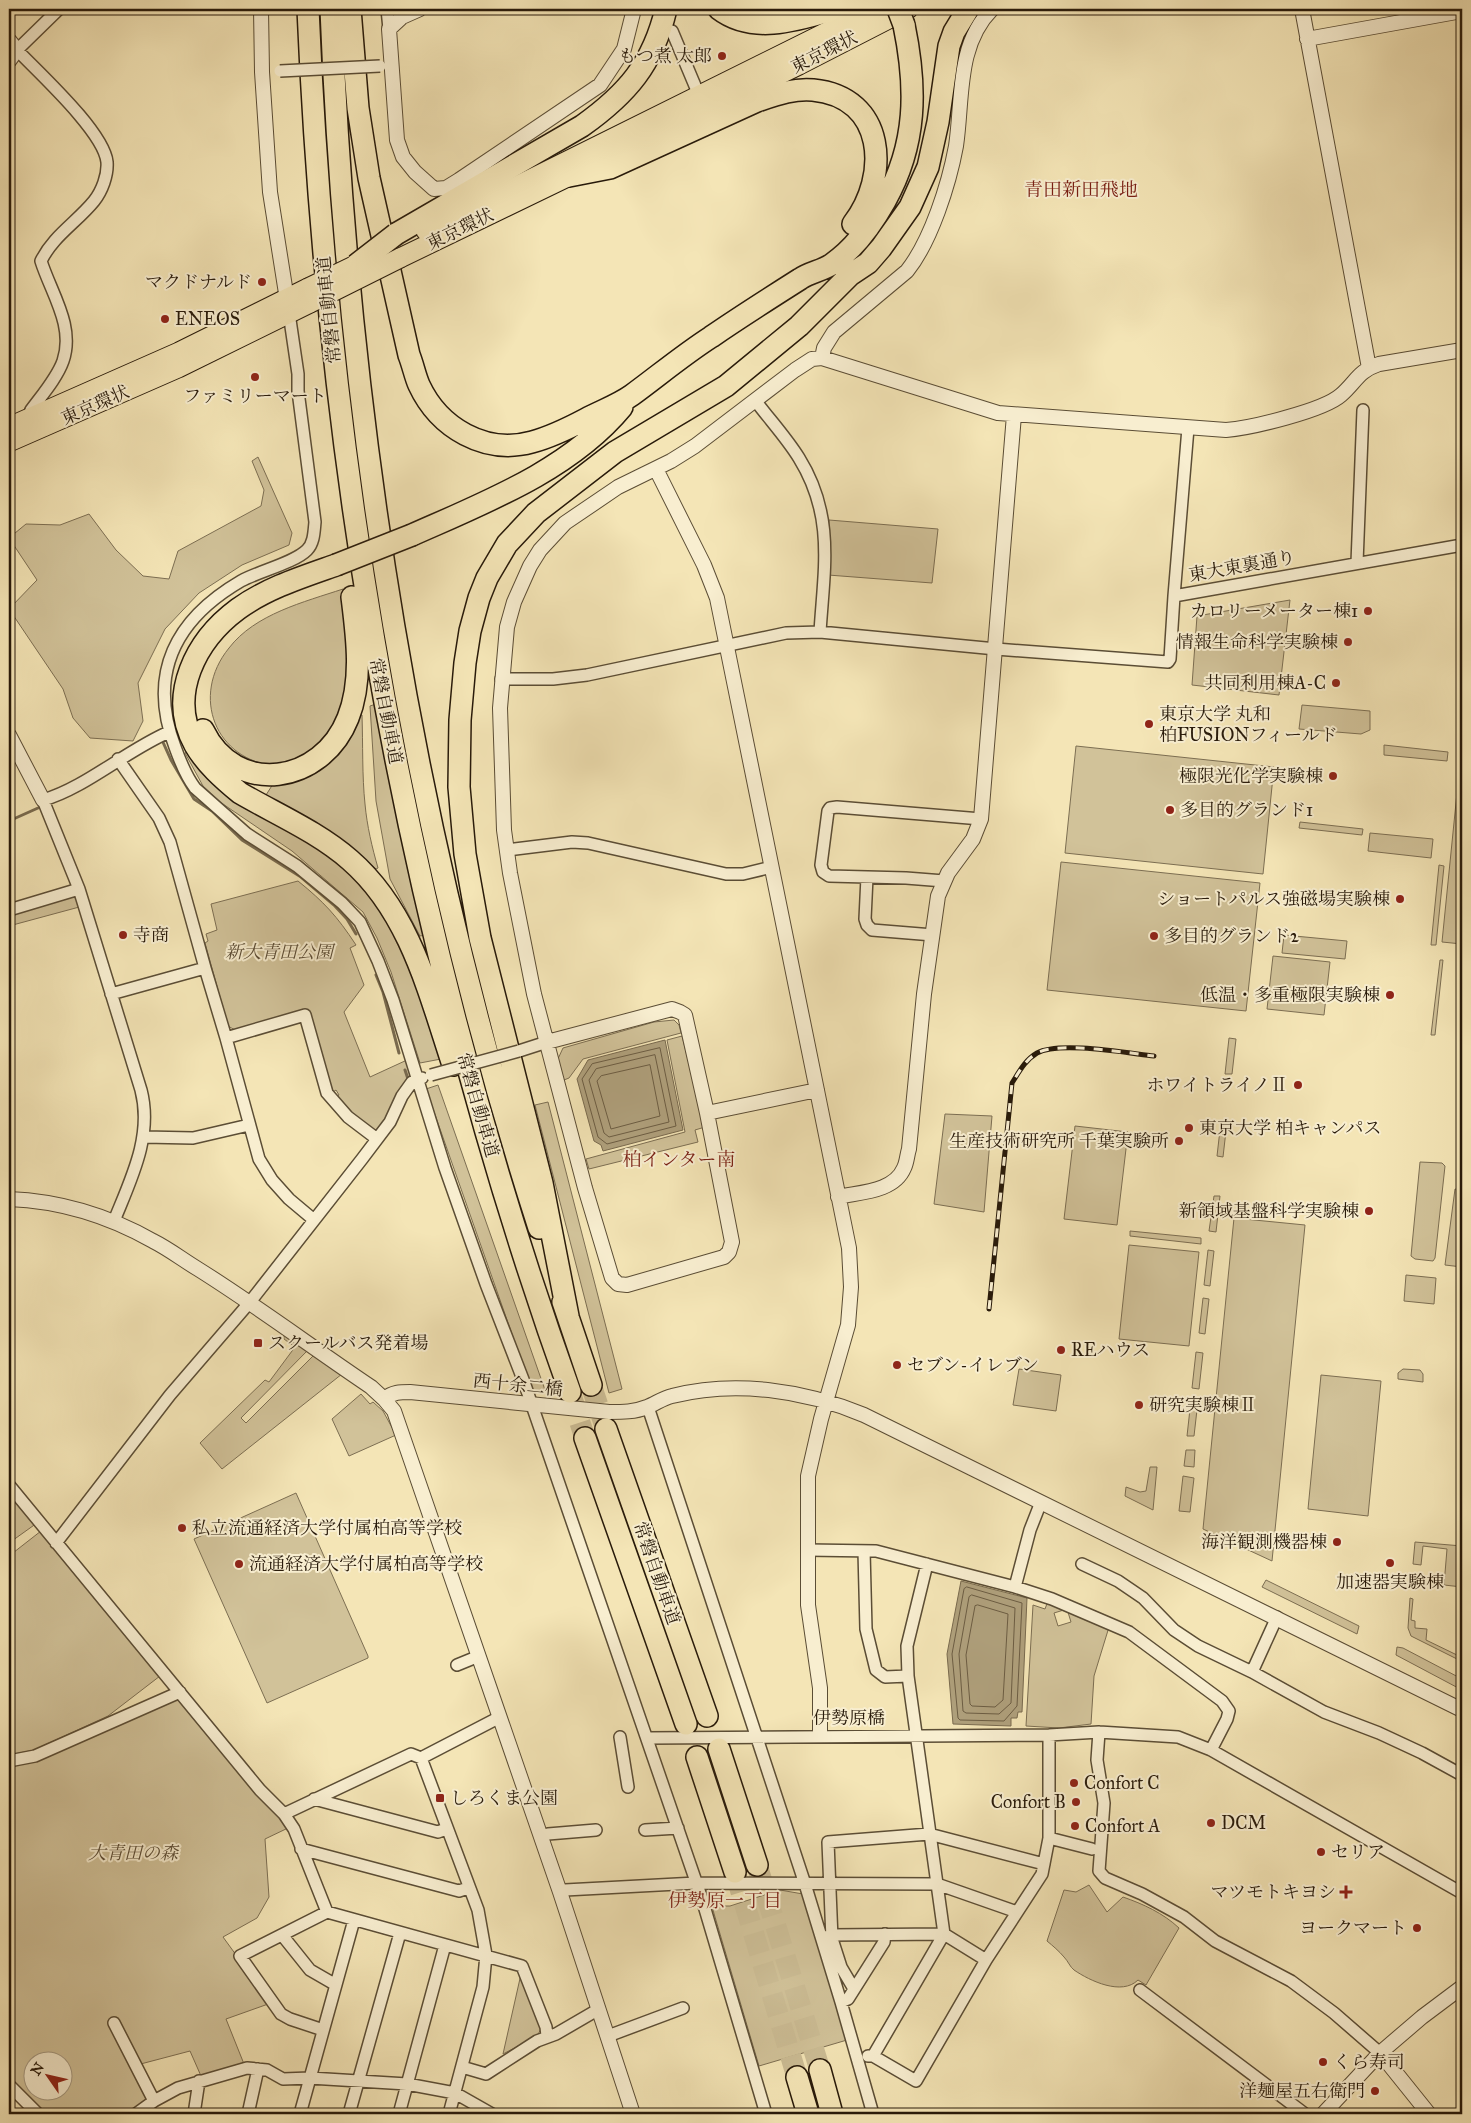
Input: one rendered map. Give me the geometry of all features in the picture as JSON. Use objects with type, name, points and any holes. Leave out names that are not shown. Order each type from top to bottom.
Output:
[{"type":"highway","name":"常磐自動車道","points":[[308,9],[312,103],[332,346],[362,576],[410,833],[469,1075],[515,1231],[570,1392]]},
{"type":"highway","name":"常磐自動車道","points":[[331,9],[343,224],[355,339],[372,488],[398,650],[462,957],[524,1181],[591,1385]]},
{"type":"highway","points":[[350,9],[358,108],[369,178],[409,355],[419,384],[435,410],[457,430],[471,438],[500,445],[516,445],[531,442],[561,432],[630,397],[696,346],[805,275],[831,265],[859,238],[884,202],[899,170],[909,133],[914,96],[906,14]]},
{"type":"highway","points":[[356,265],[398,246],[582,126],[608,106],[636,78],[648,59],[662,26],[666,9]]},
{"type":"highway","points":[[719,9],[732,17],[745,21],[768,23],[792,21],[834,9]]},
{"type":"highway","name":"東京環状","points":[[398,246],[568,176],[873,9]]},
{"type":"highway","points":[[568,1316],[542,1183],[494,998],[471,896],[462,823],[459,778],[460,720],[470,631],[479,598],[506,544],[536,513],[615,452],[726,386],[799,326],[850,275],[868,263],[881,248],[898,227],[920,188],[934,146],[949,46],[958,24],[968,9]]},
{"type":"highway","points":[[850,275],[861,253],[885,221],[898,199],[915,155],[921,132],[924,88],[923,67],[906,14]]},
{"type":"highway","name":"東京環状","points":[[9,442],[38,423],[178,368],[398,246],[702,103],[906,14]]},
{"type":"highway","points":[[568,176],[610,168],[757,101],[778,94],[812,89],[840,97],[856,110],[869,127],[875,140],[877,170],[874,185],[861,213],[805,275]]},
{"type":"highway","name":"東京環状","points":[[309,296],[356,265]]},
{"type":"highway","points":[[332,346],[339,492],[356,628],[357,674],[352,707],[348,719],[334,743],[318,760],[306,767],[284,774],[258,774],[235,766],[216,750],[204,732],[200,720],[198,708],[199,685],[212,653],[228,634],[254,614],[337,571]]},
{"type":"highway","points":[[413,541],[462,512],[561,461],[612,419],[630,397]]},
{"type":"highway","name":"東京環状","points":[[9,427],[38,423]]},
{"type":"highway","points":[[515,1231],[413,950],[398,918],[380,891],[349,859],[315,836],[240,792],[227,782],[204,758],[190,734],[184,706],[188,674],[193,660],[211,633],[240,608],[263,594],[337,571],[413,541],[615,452]]},
{"type":"highway","name":"常磐自動車道","points":[[606,1429],[707,1716]]},
{"type":"highway","name":"常磐自動車道","points":[[585,1438],[686,1724]]},
{"type":"highway","points":[[719,1749],[757,1864]]},
{"type":"highway","points":[[697,1757],[735,1872]]},
{"type":"highway","points":[[820,2070],[832,2114]]},
{"type":"highway","points":[[797,2077],[808,2114]]},
{"type":"street","points":[[38,423],[31,410],[63,362],[68,339],[66,326],[41,261],[54,241],[94,201],[100,191],[106,173],[107,161],[96,138],[83,120],[12,50],[59,9]]},
{"type":"street","points":[[261,9],[262,72],[270,192],[288,306],[314,522],[312,542],[301,555],[259,572],[226,590],[206,606],[187,626],[171,654],[165,678],[164,710],[169,732],[188,779],[195,788],[247,834],[279,854],[326,888],[360,922],[375,953],[393,1000],[448,1177],[648,1738],[696,1883],[754,2069],[766,2114]]},
{"type":"street","points":[[386,9],[389,29],[386,66],[397,140],[403,157],[426,183],[434,189],[446,188],[600,86],[624,49],[634,9]]},
{"type":"street","points":[[389,29],[402,17],[420,9]]},
{"type":"street","points":[[822,358],[824,348],[834,332],[908,271],[916,260],[929,234],[949,175],[955,148],[960,117],[962,77],[968,51],[980,23],[992,9]]},
{"type":"street","points":[[1302,9],[1369,368]]},
{"type":"street","points":[[1307,39],[1462,11]]},
{"type":"street","points":[[672,31],[702,103]]},
{"type":"street","points":[[262,72],[386,66]]},
{"type":"street","points":[[56,1543],[170,1395],[250,1302],[377,1139],[390,1122],[406,1089],[416,1079],[547,1042],[672,1009],[680,1012],[685,1015],[689,1028],[707,1113],[732,1242],[729,1252],[724,1257],[627,1286],[618,1284],[608,1270],[547,1042],[534,994],[507,850],[502,783],[501,679],[505,636],[520,584],[540,550],[564,523],[618,487],[695,446],[812,359],[822,358],[998,413],[1226,430],[1240,429],[1323,406],[1340,396],[1352,382],[1369,368],[1379,364],[1462,350]]},
{"type":"street","points":[[755,400],[798,456],[820,502],[826,542],[820,632]]},
{"type":"street","points":[[1358,563],[1363,410]]},
{"type":"street","points":[[838,1198],[890,1184],[899,1177],[905,1167],[909,1149],[924,994],[938,896],[944,881],[973,839],[981,818],[1014,415]]},
{"type":"street","points":[[1174,596],[1188,428]]},
{"type":"street","points":[[656,468],[704,564],[717,598],[849,1248],[851,1287],[845,1341],[826,1401],[808,1476],[806,1550],[808,1605],[820,1688],[820,1736]]},
{"type":"street","name":"東大東裏通り","points":[[996,649],[1168,662],[1170,659],[1174,596],[1462,545]]},
{"type":"street","points":[[501,679],[553,679],[587,675],[786,633],[820,632],[996,649]]},
{"type":"street","points":[[43,800],[78,784],[118,759],[169,732]]},
{"type":"street","points":[[9,734],[43,800],[79,889],[144,1100],[146,1116],[144,1137],[114,1221]]},
{"type":"street","points":[[118,759],[159,818],[170,842],[259,1159],[272,1180],[289,1199],[314,1220]]},
{"type":"street","points":[[944,881],[829,876],[823,872],[821,865],[825,823],[830,808],[981,818]]},
{"type":"street","points":[[507,850],[572,842],[588,843],[726,874],[743,874],[772,866]]},
{"type":"street","points":[[868,878],[866,926],[872,930],[932,935]]},
{"type":"street","points":[[9,910],[79,889]]},
{"type":"street","points":[[111,994],[205,968]]},
{"type":"street","points":[[226,1038],[305,1015],[328,1093],[348,1117],[377,1139]]},
{"type":"street","points":[[707,1113],[817,1090]]},
{"type":"street","points":[[144,1137],[193,1138],[249,1125]]},
{"type":"street","points":[[9,1199],[48,1202],[114,1221],[155,1242],[250,1302],[371,1387],[394,1411],[541,1836],[633,2114]]},
{"type":"street","name":"西十余二橋","points":[[384,1399],[390,1394],[397,1392],[410,1392],[609,1412],[648,1407],[670,1396],[715,1389],[740,1388],[773,1391],[826,1401],[864,1415],[1278,1617],[1462,1710]]},
{"type":"street","points":[[648,1407],[805,1884],[827,1937],[854,1989]]},
{"type":"street","points":[[9,1485],[260,1790],[284,1814],[294,1829],[327,1912]]},
{"type":"street","points":[[1015,1587],[1030,1530],[1041,1502]]},
{"type":"street","points":[[806,1550],[876,1552],[927,1564],[1015,1587],[1052,1599],[1129,1632],[1222,1701],[1229,1711],[1227,1719],[1211,1750]]},
{"type":"street","points":[[864,1552],[866,1629],[876,1670],[885,1677],[908,1676]]},
{"type":"street","points":[[873,2056],[944,1934],[908,1676],[908,1646],[927,1564]]},
{"type":"street","points":[[1082,1564],[1118,1581],[1143,1598],[1174,1630],[1198,1646],[1252,1672],[1324,1712],[1379,1733],[1422,1753],[1462,1775]]},
{"type":"street","points":[[1252,1672],[1278,1617]]},
{"type":"street","points":[[457,1665],[479,1656]]},
{"type":"street","points":[[9,1761],[35,1756],[180,1692]]},
{"type":"street","points":[[421,1758],[500,1717]]},
{"type":"street","points":[[1099,1732],[1097,1760],[1104,1803],[1099,1871],[1105,1878],[1142,1894],[1184,1916],[1215,1942],[1291,1981],[1334,2013],[1380,2053],[1429,2114]]},
{"type":"street","name":"伊勢原橋","points":[[648,1738],[1049,1736],[1099,1732],[1178,1736],[1211,1750],[1462,1893]]},
{"type":"street","points":[[857,2056],[873,2056],[916,2080],[986,1960],[1042,1874],[1049,1838],[1049,1736]]},
{"type":"street","points":[[620,1737],[628,1787]]},
{"type":"street","points":[[284,1814],[411,1754],[421,1758],[468,1888],[478,1910],[486,1955],[483,1987],[450,2114]]},
{"type":"street","points":[[314,1799],[438,1832],[446,1829]]},
{"type":"street","points":[[645,1830],[678,1828]]},
{"type":"street","points":[[541,1836],[596,1830]]},
{"type":"street","points":[[873,2114],[842,2002],[827,1937],[831,1884],[828,1842],[929,1834],[1044,1864]]},
{"type":"street","points":[[1049,1838],[1092,1849]]},
{"type":"street","points":[[301,1848],[459,1891],[468,1888]]},
{"type":"street","points":[[560,1892],[566,1890],[696,1883],[937,1884],[1016,1912]]},
{"type":"street","points":[[323,2030],[290,2019],[282,2014],[240,1956],[327,1912],[522,1966],[546,2027],[546,2036]]},
{"type":"street","points":[[300,2114],[354,1920]]},
{"type":"street","points":[[349,2114],[400,1933]]},
{"type":"street","points":[[827,1937],[885,1934],[944,1934],[986,1960]]},
{"type":"street","points":[[842,2002],[848,1999],[884,1942],[885,1934]]},
{"type":"street","points":[[282,1935],[310,1970],[336,1985]]},
{"type":"street","points":[[399,2114],[445,1945]]},
{"type":"street","points":[[1323,2114],[1380,2053],[1462,1986]]},
{"type":"street","points":[[1140,1990],[1304,2114]]},
{"type":"street","points":[[608,2036],[683,2008]]},
{"type":"street","points":[[462,2068],[486,2074],[546,2036],[556,2034],[599,2009]]},
{"type":"street","points":[[114,2023],[154,2100]]},
{"type":"street","points":[[139,2113],[154,2100],[178,2088],[199,2080],[247,2068],[267,2070],[282,2079],[310,2078],[407,2084],[455,2094],[492,2114]]},
{"type":"street","points":[[248,2114],[258,2069]]},
{"type":"street","points":[[194,2114],[199,2080]]},
{"type":"street","points":[[9,2085],[38,2114]]},
{"type":"green space","points":[[258,457],[292,533],[289,545],[242,565],[199,593],[165,629],[138,683],[143,721],[133,741],[90,738],[73,718],[63,689],[9,609],[37,580],[9,538],[26,524],[60,525],[89,514],[116,550],[143,576],[169,579],[178,551],[261,506],[264,490],[252,461]]},
{"type":"green space","points":[[829,520],[938,529],[932,583],[828,575]]},
{"type":"green space","points":[[343,589],[348,625],[350,682],[344,714],[304,763],[277,766],[256,761],[238,752],[224,739],[215,723],[211,705],[211,686],[217,667],[229,648],[252,626],[266,618],[297,604]]},
{"type":"green space","points":[[1290,600],[1279,695],[1192,685],[1197,616]]},
{"type":"green space","points":[[376,704],[426,935],[420,936],[390,879],[376,801],[370,706]]},
{"type":"green space","points":[[1302,705],[1370,711],[1370,730],[1361,734],[1299,729]]},
{"type":"green space","points":[[360,715],[362,715],[365,804],[378,868],[376,869],[349,845],[266,795],[273,784],[305,776],[328,763],[346,744]]},
{"type":"green space","points":[[1384,745],[1448,752],[1447,761],[1384,755]]},
{"type":"green space","name":"多目的グランド1","points":[[1076,746],[1274,767],[1263,874],[1065,853]]},
{"type":"green space","points":[[190,750],[251,811],[304,839],[355,875],[393,917],[441,1059],[420,1063],[391,972],[377,938],[363,912],[292,851],[220,802],[203,786],[185,753]]},
{"type":"green space","points":[[1462,753],[1462,944],[1442,942]]},
{"type":"green space","points":[[1300,822],[1363,829],[1362,835],[1299,828]]},
{"type":"green space","points":[[1370,833],[1433,839],[1431,858],[1368,851]]},
{"type":"green space","name":"多目的グランド2","points":[[1061,862],[1260,883],[1246,1011],[1047,990]]},
{"type":"green space","points":[[1439,865],[1444,866],[1436,945],[1431,945]]},
{"type":"green space","name":"新大青田公園","points":[[298,881],[330,910],[356,945],[350,948],[364,985],[344,1012],[370,1077],[407,1060],[410,1075],[379,1129],[372,1130],[353,1117],[336,1097],[339,1095],[336,1090],[333,1092],[308,1010],[235,1030],[228,1026],[205,943],[208,941],[206,934],[217,930],[211,904]]},
{"type":"green space","points":[[75,897],[83,906],[9,926],[9,915]]},
{"type":"green space","points":[[1284,935],[1347,941],[1345,959],[1282,953]]},
{"type":"green space","points":[[1273,956],[1330,962],[1324,1015],[1267,1009]]},
{"type":"green space","points":[[1440,960],[1443,960],[1435,1035],[1431,1035]]},
{"type":"green space","points":[[674,1020],[679,1025],[681,1033],[583,1059],[569,1078],[564,1080],[557,1061],[563,1048],[654,1022]]},
{"type":"green space","points":[[682,1036],[705,1127],[695,1130],[698,1142],[589,1169],[586,1159],[685,1132],[667,1040]]},
{"type":"green space","points":[[1229,1038],[1236,1039],[1232,1074],[1225,1074]]},
{"type":"green space","points":[[438,1085],[545,1390],[533,1394],[426,1089]]},
{"type":"green space","points":[[548,1102],[622,1389],[609,1393],[535,1105]]},
{"type":"green space","points":[[945,1114],[992,1116],[984,1212],[934,1204]]},
{"type":"green space","points":[[1221,1121],[1227,1122],[1223,1157],[1217,1156]]},
{"type":"green space","points":[[1075,1126],[1128,1132],[1117,1225],[1064,1219]]},
{"type":"green space","points":[[1420,1162],[1442,1163],[1445,1166],[1435,1258],[1433,1261],[1415,1259],[1411,1256]]},
{"type":"green space","points":[[1455,1189],[1462,1190],[1462,1267],[1445,1265]]},
{"type":"green space","points":[[1214,1196],[1220,1196],[1216,1232],[1209,1231]]},
{"type":"green space","points":[[1234,1218],[1305,1225],[1272,1561],[1203,1529]]},
{"type":"green space","points":[[1130,1231],[1201,1238],[1201,1244],[1130,1236]]},
{"type":"green space","points":[[1129,1245],[1199,1252],[1189,1346],[1119,1339]]},
{"type":"green space","points":[[1208,1250],[1214,1251],[1210,1286],[1204,1285]]},
{"type":"green space","points":[[1406,1275],[1436,1278],[1434,1304],[1404,1301]]},
{"type":"green space","points":[[1203,1298],[1209,1299],[1205,1334],[1199,1333]]},
{"type":"green space","points":[[284,1333],[308,1350],[241,1418],[246,1423],[314,1355],[342,1374],[222,1469],[200,1443],[265,1380],[269,1382],[295,1347],[284,1339]]},
{"type":"green space","points":[[1196,1352],[1203,1353],[1199,1389],[1192,1388]]},
{"type":"green space","points":[[1019,1369],[1061,1375],[1056,1411],[1013,1405]]},
{"type":"green space","points":[[1403,1369],[1420,1370],[1423,1374],[1423,1382],[1398,1379],[1398,1373]]},
{"type":"green space","points":[[1321,1375],[1381,1381],[1368,1516],[1308,1509]]},
{"type":"green space","points":[[361,1394],[370,1404],[373,1402],[383,1411],[396,1435],[349,1456],[332,1419]]},
{"type":"green space","points":[[1191,1400],[1198,1401],[1194,1436],[1187,1436]]},
{"type":"green space","points":[[1186,1450],[1195,1450],[1194,1467],[1184,1466]]},
{"type":"green space","points":[[1150,1467],[1157,1467],[1153,1510],[1125,1496],[1126,1487],[1140,1492],[1146,1491]]},
{"type":"green space","points":[[1183,1476],[1194,1478],[1190,1512],[1179,1511]]},
{"type":"green space","points":[[9,1489],[37,1523],[9,1543]]},
{"type":"green space","points":[[296,1493],[368,1658],[267,1703],[194,1539]]},
{"type":"green space","points":[[41,1531],[160,1676],[108,1716],[34,1750],[9,1755],[9,1556]]},
{"type":"green space","points":[[1415,1542],[1462,1546],[1462,1587],[1444,1585],[1447,1549],[1423,1546],[1421,1565],[1413,1564]]},
{"type":"green space","points":[[1266,1580],[1359,1626],[1357,1634],[1262,1587]]},
{"type":"green space","points":[[1410,1598],[1413,1599],[1411,1620],[1415,1621],[1415,1628],[1427,1629],[1426,1640],[1459,1656],[1457,1659],[1411,1636],[1408,1628]]},
{"type":"green space","points":[[1048,1601],[1067,1609],[1109,1627],[1094,1676],[1091,1724],[1059,1728],[1026,1726],[1033,1605],[1045,1609]],"holes":[[[1067,1609],[1071,1622],[1058,1626],[1054,1613]]]},
{"type":"green space","points":[[1397,1647],[1403,1648],[1462,1679],[1462,1690],[1396,1655]]},
{"type":"green space","name":"大青田の森","points":[[180,1697],[277,1810],[288,1828],[265,1839],[269,1897],[257,1918],[223,1937],[271,2003],[226,2019],[244,2064],[201,2076],[190,2051],[133,2066],[149,2098],[128,2114],[43,2114],[29,2100],[72,2100],[72,2050],[22,2050],[22,2093],[9,2080],[9,1765]]},
{"type":"green space","points":[[1089,1885],[1107,1912],[1123,1897],[1152,1910],[1179,1928],[1146,1985],[1138,1980],[1131,1985],[1115,1987],[1088,1978],[1073,1969],[1047,1941],[1064,1890],[1076,1892]]},
{"type":"green space","points":[[780,1890],[803,1894],[847,2040],[759,2066],[710,1900],[722,1899],[723,1906],[730,1906]]},
{"type":"green space","points":[[521,1974],[541,2029],[537,2036],[503,2054]]},
{"type":"water","points":[[665,1040],[683,1130],[603,1151],[601,1145],[594,1141],[577,1079],[588,1060]]},
{"type":"water","points":[[961,1581],[1027,1598],[1022,1712],[1018,1712],[1017,1718],[1011,1718],[1011,1726],[953,1724],[947,1654]]},
{"type":"waterway","points":[[162,740],[171,760],[194,799],[212,811],[242,840],[301,877],[334,905],[347,919],[356,934]]},
{"type":"waterway","points":[[9,821],[38,808]]},
{"type":"waterway","points":[[376,975],[383,992],[399,1053]]},
{"type":"waterway","points":[[405,1070],[408,1079]]},
{"type":"tunnel","points":[[591,1385],[606,1429]]},
{"type":"tunnel","points":[[570,1392],[585,1438]]},
{"type":"tunnel","points":[[757,1865],[820,2070]]},
{"type":"tunnel","points":[[735,1872],[797,2077]]},
{"type":"railway","points":[[989,1309],[1012,1083],[1029,1059],[1037,1053],[1047,1050],[1077,1048],[1154,1056]]},
{"type":"place","name":"もつ煮 太郎","points":[[722,56]]},
{"type":"place","name":"マクドナルド","points":[[262,282]]},
{"type":"place","name":"ENEOS","points":[[165,319]]},
{"type":"place","name":"ファミリーマート","points":[[255,377]]},
{"type":"place","name":"カロリーメーター棟1","points":[[1368,611]]},
{"type":"place","name":"情報生命科学実験棟","points":[[1348,642]]},
{"type":"place","name":"共同利用棟A-C","points":[[1336,683]]},
{"type":"place","name":"東京大学 丸和 柏FUSIONフィールド","points":[[1149,724]]},
{"type":"place","name":"極限光化学実験棟","points":[[1333,776]]},
{"type":"place","name":"多目的グランド1","points":[[1170,810]]},
{"type":"place","name":"ショートパルス強磁場実験棟","points":[[1400,899]]},
{"type":"place","name":"寺商","points":[[123,935]]},
{"type":"place","name":"多目的グランド2","points":[[1154,936]]},
{"type":"place","name":"低温・多重極限実験棟","points":[[1390,995]]},
{"type":"place","name":"ホワイトライノⅡ","points":[[1298,1085]]},
{"type":"place","name":"東京大学 柏キャンパス","points":[[1189,1128]]},
{"type":"place","name":"生産技術研究所 千葉実験所","points":[[1179,1141]]},
{"type":"place","name":"新領域基盤科学実験棟","points":[[1369,1211]]},
{"type":"place","name":"スクールバス発着場","points":[[258,1343]]},
{"type":"place","name":"REハウス","points":[[1061,1350]]},
{"type":"place","name":"セブン-イレブン","points":[[897,1365]]},
{"type":"place","name":"研究実験棟Ⅱ","points":[[1139,1405]]},
{"type":"place","name":"私立流通経済大学付属柏高等学校","points":[[182,1528]]},
{"type":"place","name":"海洋観測機器棟","points":[[1337,1542]]},
{"type":"place","name":"加速器実験棟","points":[[1390,1563]]},
{"type":"place","name":"流通経済大学付属柏高等学校","points":[[239,1564]]},
{"type":"place","name":"Confort C","points":[[1074,1783]]},
{"type":"place","name":"しろくま公園","points":[[440,1798]]},
{"type":"place","name":"Confort B","points":[[1076,1802]]},
{"type":"place","name":"DCM","points":[[1211,1823]]},
{"type":"place","name":"Confort A","points":[[1075,1826]]},
{"type":"place","name":"セリア","points":[[1321,1852]]},
{"type":"place","name":"マツモトキヨシ","points":[[1346,1892]]},
{"type":"place","name":"ヨークマート","points":[[1417,1928]]},
{"type":"place","name":"くら寿司","points":[[1323,2062]]},
{"type":"place","name":"洋麺屋五右衛門","points":[[1375,2091]]},
{"type":"district","name":"青田新田飛地","points":[[1081,189]]},
{"type":"district","name":"柏インター南","points":[[679,1159]]},
{"type":"district","name":"伊勢原一丁目","points":[[725,1900]]}]
